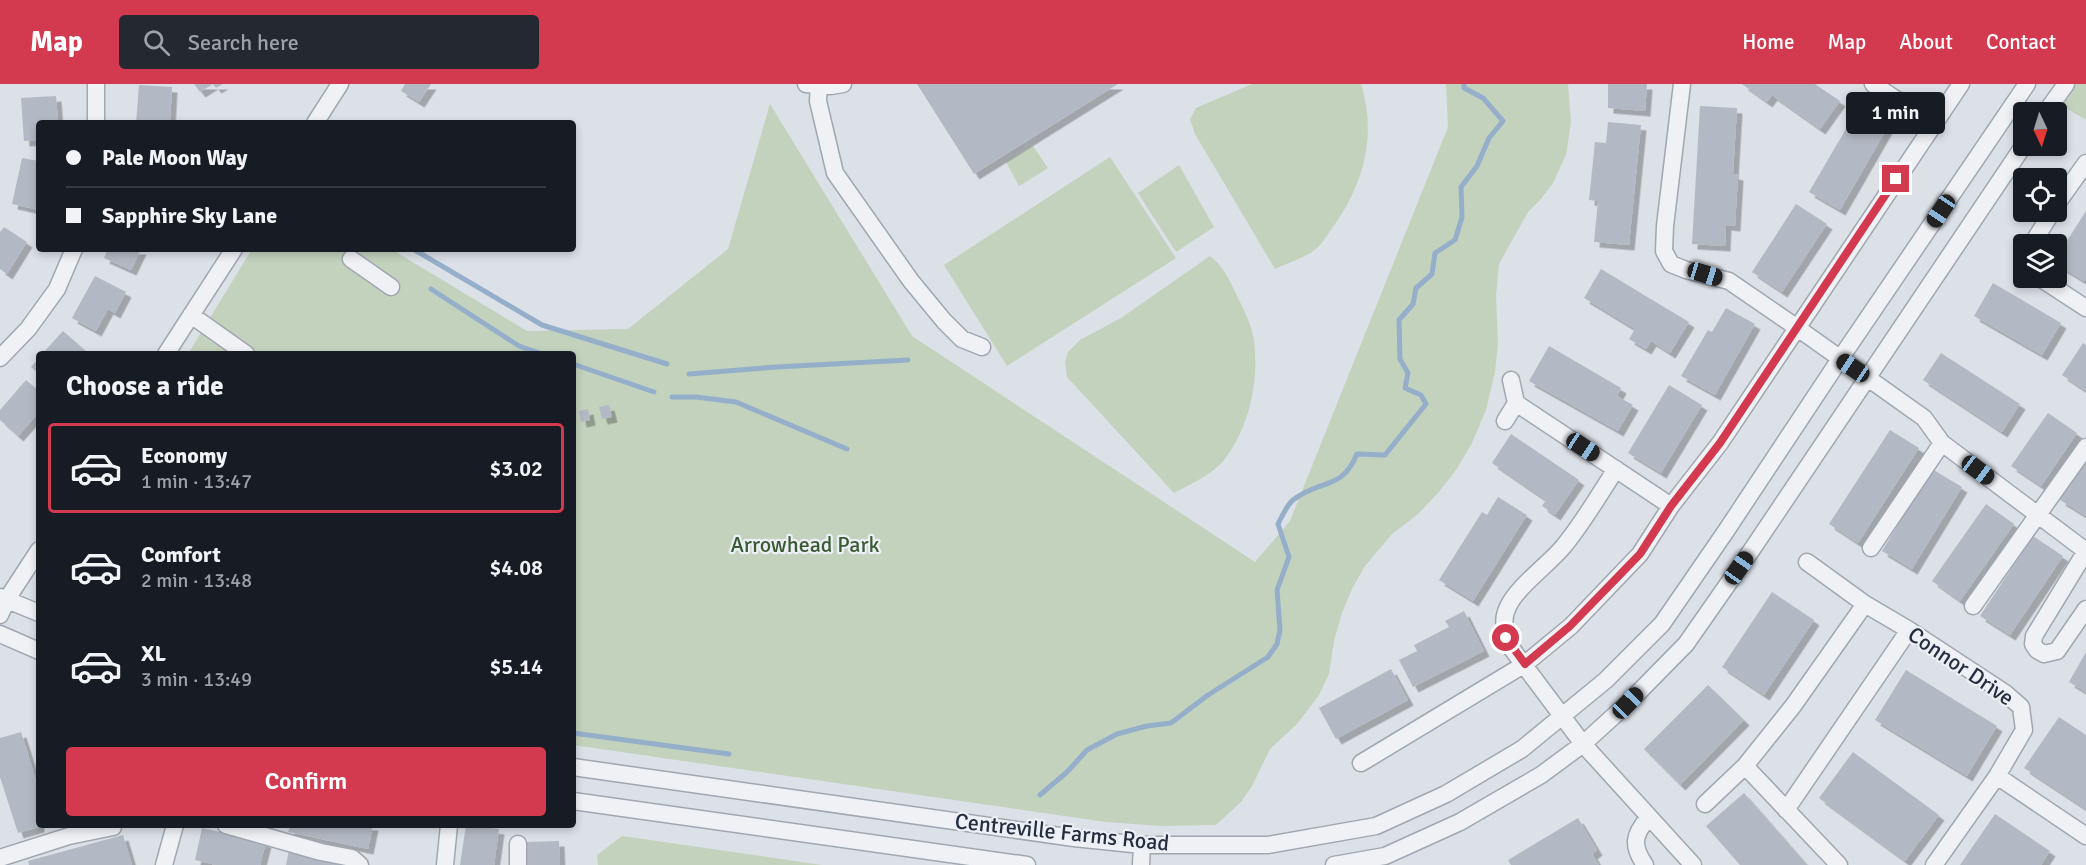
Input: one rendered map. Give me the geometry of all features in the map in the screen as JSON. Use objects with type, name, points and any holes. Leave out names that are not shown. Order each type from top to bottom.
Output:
[{"type":"street","points":[[96,84],[96,120]]},
{"type":"street","points":[[317,120],[340,84]]},
{"type":"street","points":[[843,84],[813,85],[835,173],[905,272],[944,321],[962,339],[982,347]]},
{"type":"street","points":[[1682,84],[1665,226],[1664,250],[1671,264],[1729,281],[1796,327],[1924,418],[1942,443],[2086,551],[2034,636],[2033,644],[2037,650],[2044,654],[2057,651],[2086,609]]},
{"type":"street","points":[[1873,84],[1933,124]]},
{"type":"street","points":[[1361,763],[1525,664],[1570,626],[1640,554],[1671,506],[1720,443],[1961,84]]},
{"type":"street","name":"Centreville Farms Road","points":[[576,767],[1074,838],[1142,845],[1268,845],[1376,826],[1446,794],[1522,749],[1563,717],[1606,680],[1662,624],[2027,84]]},
{"type":"street","points":[[2053,102],[2066,84]]},
{"type":"street","points":[[1334,865],[1385,856],[1460,822],[1540,775],[1583,744],[1628,703],[1686,644],[2017,156]]},
{"type":"street","points":[[2067,190],[2086,163]]},
{"type":"street","points":[[0,358],[28,328],[57,289],[73,252]]},
{"type":"street","points":[[168,351],[232,252]]},
{"type":"street","points":[[351,258],[391,287]]},
{"type":"street","points":[[2055,288],[2086,308]]},
{"type":"street","points":[[191,315],[242,351]]},
{"type":"street","points":[[1505,421],[1516,403],[1511,380]]},
{"type":"street","points":[[1516,403],[1671,506]]},
{"type":"street","points":[[1871,548],[1942,443]]},
{"type":"street","points":[[1973,606],[2086,447]]},
{"type":"street","points":[[1616,469],[1564,546],[1507,607],[1504,626],[1506,638],[1583,744],[1691,864]]},
{"type":"street","points":[[0,615],[4,598],[36,554]]},
{"type":"street","name":"Connor Drive","points":[[1807,562],[1865,604],[2005,693],[2021,707],[2024,730],[1997,776],[1934,865]]},
{"type":"street","points":[[4,598],[36,612]]},
{"type":"street","points":[[1705,804],[1745,766],[1793,706],[1865,604]]},
{"type":"street","points":[[1786,810],[1909,630]]},
{"type":"street","points":[[0,634],[36,650]]},
{"type":"street","points":[[1745,766],[1839,865]]},
{"type":"street","points":[[1997,776],[2086,836]]},
{"type":"street","name":"Centreville Farms Road","points":[[576,801],[1027,865]]},
{"type":"street","points":[[1645,865],[1638,855],[1635,840],[1638,829],[1649,817]]},
{"type":"street","points":[[4,860],[68,831],[102,828]]},
{"type":"street","points":[[164,865],[174,828]]},
{"type":"street","points":[[237,828],[321,852],[352,858],[360,865]]},
{"type":"street","points":[[445,865],[449,828]]},
{"type":"street","points":[[518,844],[518,865]]},
{"type":"street","points":[[1141,865],[1142,845]]},
{"type":"green space","points":[[1252,84],[1361,84],[1366,103],[1368,122],[1365,158],[1353,194],[1344,211],[1316,249],[1275,269],[1195,134],[1190,119],[1196,108]]},
{"type":"green space","name":"Arrowhead Park","points":[[1446,84],[1568,84],[1571,122],[1566,155],[1553,183],[1528,212],[1499,264],[1496,296],[1498,344],[1495,372],[1486,410],[1471,445],[1456,470],[1438,493],[1417,515],[1392,534],[1365,566],[1342,613],[1334,641],[1329,674],[1319,695],[1297,724],[1270,749],[1252,786],[1241,802],[1216,825],[1161,826],[1106,822],[576,745],[576,351],[190,351],[250,252],[396,252],[527,331],[628,329],[728,249],[770,104],[912,336],[1255,562],[1290,521],[1448,127]]},
{"type":"green space","points":[[2066,84],[2086,84],[2086,120],[2067,109],[2067,102],[2054,101]]},
{"type":"green space","points":[[1033,146],[1048,168],[1019,186],[1006,162]]},
{"type":"green space","points":[[1110,157],[1176,258],[1007,366],[944,265]]},
{"type":"green space","points":[[1179,165],[1214,227],[1176,252],[1138,193]]},
{"type":"green space","points":[[1210,256],[1219,264],[1228,278],[1251,329],[1255,356],[1254,386],[1242,430],[1227,456],[1210,473],[1174,493],[1067,377],[1065,362],[1068,352],[1080,340],[1121,318]]},
{"type":"green space","points":[[622,836],[822,865],[598,865],[597,855]]},
{"type":"building","points":[[194,84],[213,84],[200,92]]},
{"type":"building","points":[[405,84],[431,84],[419,102],[401,91]]},
{"type":"building","points":[[917,84],[1118,84],[974,174]]},
{"type":"building","points":[[1608,84],[1647,84],[1645,111],[1608,108]]},
{"type":"building","points":[[1742,84],[1815,84],[1840,101],[1820,129],[1772,95],[1767,102]]},
{"type":"building","points":[[139,85],[172,87],[170,120],[136,120]]},
{"type":"building","points":[[56,96],[58,120],[36,120],[36,140],[24,141],[21,98]]},
{"type":"building","points":[[1860,105],[1890,123],[1840,210],[1809,192]]},
{"type":"building","points":[[1700,106],[1737,108],[1733,174],[1738,175],[1735,226],[1726,225],[1725,246],[1692,244]]},
{"type":"building","points":[[1608,122],[1641,125],[1629,245],[1594,242],[1598,201],[1589,200],[1595,142],[1606,143]]},
{"type":"building","points":[[22,158],[36,160],[36,209],[12,204]]},
{"type":"building","points":[[1796,204],[1827,224],[1782,292],[1752,272]]},
{"type":"building","points":[[2086,211],[2086,279],[2084,281],[2067,271],[2067,241]]},
{"type":"building","points":[[4,227],[27,242],[7,274],[0,269],[0,232]]},
{"type":"building","points":[[107,252],[140,252],[131,270],[104,258]]},
{"type":"building","points":[[1601,269],[1689,322],[1670,353],[1651,341],[1646,349],[1629,339],[1635,329],[1584,298]]},
{"type":"building","points":[[95,276],[126,292],[115,313],[108,309],[96,331],[72,318]]},
{"type":"building","points":[[1993,283],[2061,323],[2042,355],[1974,316]]},
{"type":"building","points":[[1726,308],[1755,324],[1715,395],[1681,376],[1708,330],[1712,332]]},
{"type":"building","points":[[63,331],[86,351],[45,351]]},
{"type":"building","points":[[2083,343],[2086,345],[2086,391],[2062,375]]},
{"type":"building","points":[[1549,346],[1621,388],[1617,396],[1633,405],[1618,431],[1529,381]]},
{"type":"building","points":[[1941,353],[2020,404],[2002,432],[1923,380]]},
{"type":"building","points":[[36,361],[36,371],[31,367]]},
{"type":"building","points":[[26,380],[36,388],[36,415],[18,436],[0,420],[0,410]]},
{"type":"building","points":[[1669,385],[1702,405],[1661,473],[1628,453]]},
{"type":"building","points":[[609,405],[612,417],[602,419],[599,407]]},
{"type":"building","points":[[588,409],[590,420],[581,422],[579,411]]},
{"type":"building","points":[[2048,413],[2077,433],[2041,486],[2011,466]]},
{"type":"building","points":[[1890,430],[1919,448],[1858,543],[1829,524]]},
{"type":"building","points":[[1511,434],[1579,480],[1555,515],[1542,506],[1546,500],[1492,463]]},
{"type":"building","points":[[2086,458],[2086,516],[2060,500]]},
{"type":"building","points":[[1932,469],[1962,487],[1912,569],[1882,551]]},
{"type":"building","points":[[1498,497],[1527,515],[1473,601],[1439,580],[1482,512],[1487,515]]},
{"type":"building","points":[[1986,504],[2014,524],[1960,601],[1932,581]]},
{"type":"building","points":[[2033,536],[2063,556],[2010,635],[1980,616]]},
{"type":"building","points":[[1772,592],[1814,620],[1764,695],[1722,667]]},
{"type":"building","points":[[1464,611],[1484,651],[1413,687],[1399,660],[1417,651],[1414,645],[1449,627],[1445,621]]},
{"type":"building","points":[[2086,652],[2086,692],[2069,682]]},
{"type":"building","points":[[1391,669],[1408,700],[1336,739],[1319,708]]},
{"type":"building","points":[[1906,670],[1997,726],[1967,776],[1875,720]]},
{"type":"building","points":[[1708,685],[1744,720],[1680,785],[1644,749]]},
{"type":"building","points":[[2059,717],[2086,735],[2086,809],[2024,768]]},
{"type":"building","points":[[21,732],[36,780],[36,828],[18,833],[0,777],[0,738]]},
{"type":"building","points":[[1853,752],[1939,815],[1905,861],[1819,798]]},
{"type":"building","points":[[1744,793],[1807,865],[1740,865],[1706,826]]},
{"type":"building","points":[[1995,814],[2050,851],[2041,865],[1960,865]]},
{"type":"building","points":[[1578,818],[1597,850],[1592,854],[1599,865],[1511,865],[1508,860]]},
{"type":"building","points":[[202,828],[266,842],[260,865],[216,865],[195,860]]},
{"type":"building","points":[[289,828],[372,828],[368,849],[288,832]]},
{"type":"building","points":[[466,828],[499,829],[494,865],[460,865]]},
{"type":"building","points":[[123,835],[132,865],[29,865],[28,861]]},
{"type":"building","points":[[559,841],[560,865],[526,865],[525,842]]},
{"type":"building","points":[[289,850],[338,861],[337,865],[286,865]]},
{"type":"waterway","points":[[1040,795],[1067,772],[1087,750],[1117,734],[1147,726],[1171,723],[1208,695],[1268,657],[1277,644],[1280,630],[1277,590],[1289,557],[1278,524],[1287,508],[1293,500],[1303,494],[1344,474],[1357,454],[1385,455],[1426,404],[1421,395],[1405,388],[1408,373],[1400,359],[1399,320],[1413,304],[1416,288],[1432,274],[1435,253],[1455,240],[1462,217],[1461,187],[1477,166],[1489,138],[1503,121],[1483,98],[1464,88],[1464,84]]},
{"type":"waterway","points":[[418,252],[542,325],[667,364]]},
{"type":"waterway","points":[[431,289],[519,346],[533,351]]},
{"type":"waterway","points":[[689,374],[908,360]]},
{"type":"waterway","points":[[576,365],[654,392]]},
{"type":"waterway","points":[[672,397],[696,397],[736,402],[847,449]]},
{"type":"waterway","points":[[576,733],[729,754]]},
{"type":"route","points":[[1506,638],[1525,664],[1570,626],[1640,554],[1671,506],[1720,443],[1896,179]]}]
